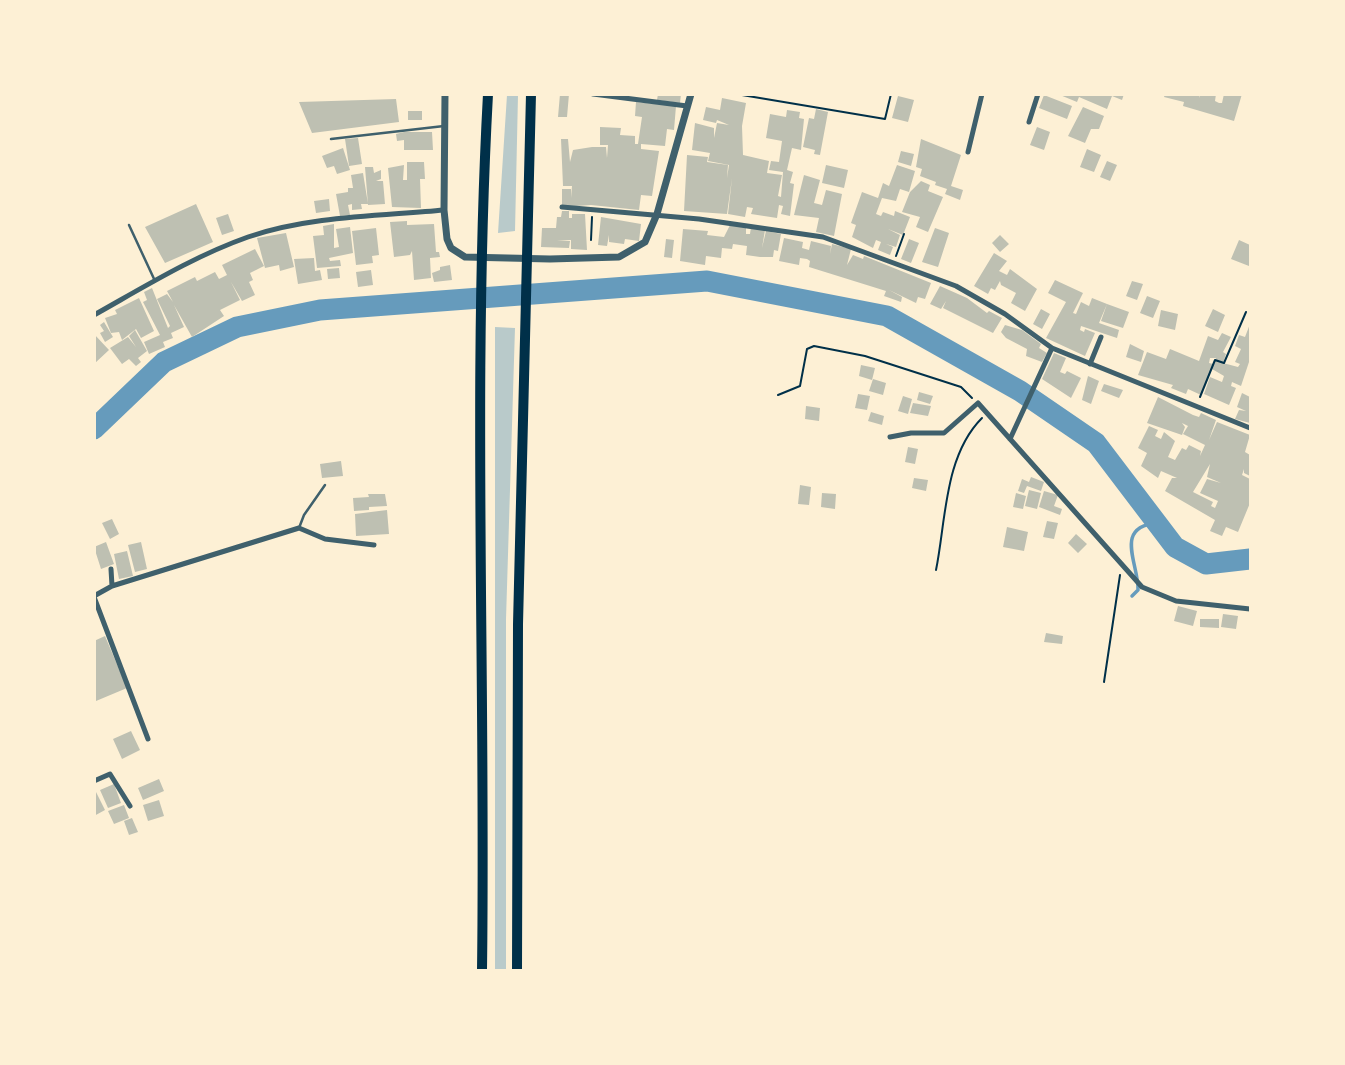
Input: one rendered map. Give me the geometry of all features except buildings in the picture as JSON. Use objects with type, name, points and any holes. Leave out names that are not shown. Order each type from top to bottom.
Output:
[{"type":"highway","points":[[482,971],[483,616],[480,344],[481,218],[488,94]]},
{"type":"highway","points":[[517,971],[518,624],[527,351],[531,94]]},
{"type":"street","points":[[445,94],[444,210],[447,239],[451,248],[460,254],[550,259],[619,257],[630,253],[651,234],[691,94]]},
{"type":"street","points":[[593,94],[687,106]]},
{"type":"street","points":[[968,152],[982,94]]},
{"type":"street","points":[[1029,122],[1038,94]]},
{"type":"street","points":[[562,207],[657,214],[823,237],[956,286],[1005,314],[1052,348],[1251,428]]},
{"type":"street","points":[[94,315],[155,281],[235,242],[276,229],[444,210]]},
{"type":"street","points":[[1090,364],[1101,337]]},
{"type":"street","points":[[1010,439],[1052,348]]},
{"type":"street","points":[[890,437],[911,433],[944,433],[978,403],[1142,587],[1176,601],[1251,610]]},
{"type":"street","points":[[148,739],[94,597],[112,586],[299,528],[325,539],[374,545]]},
{"type":"street","points":[[111,569],[112,586]]},
{"type":"street","points":[[94,781],[110,774],[130,806]]},
{"type":"lane","points":[[331,139],[444,126]]},
{"type":"lane","points":[[129,225],[155,281]]},
{"type":"lane","points":[[299,528],[304,515],[325,485]]},
{"type":"path","points":[[736,94],[885,119],[891,94]]},
{"type":"path","points":[[591,240],[593,210]]},
{"type":"path","points":[[894,261],[904,234]]},
{"type":"path","points":[[1197,405],[1215,360],[1224,363],[1246,312]]},
{"type":"path","points":[[778,395],[800,386],[804,356],[807,349],[814,346],[865,356],[961,387],[978,403]]},
{"type":"path","points":[[936,570],[958,452],[969,431],[987,412]]},
{"type":"path","points":[[1104,682],[1121,564]]},
{"type":"shaded area","points":[[507,95],[518,95],[515,231],[498,233]]},
{"type":"shaded area","points":[[495,327],[515,328],[506,619],[506,970],[495,970]]},
{"type":"waterway","points":[[94,429],[164,362],[237,327],[320,310],[707,281],[887,316],[1020,391],[1096,443],[1175,547],[1206,564],[1250,559]]},
{"type":"waterway","points":[[1132,596],[1138,590],[1132,539],[1144,526],[1157,523]]}]
